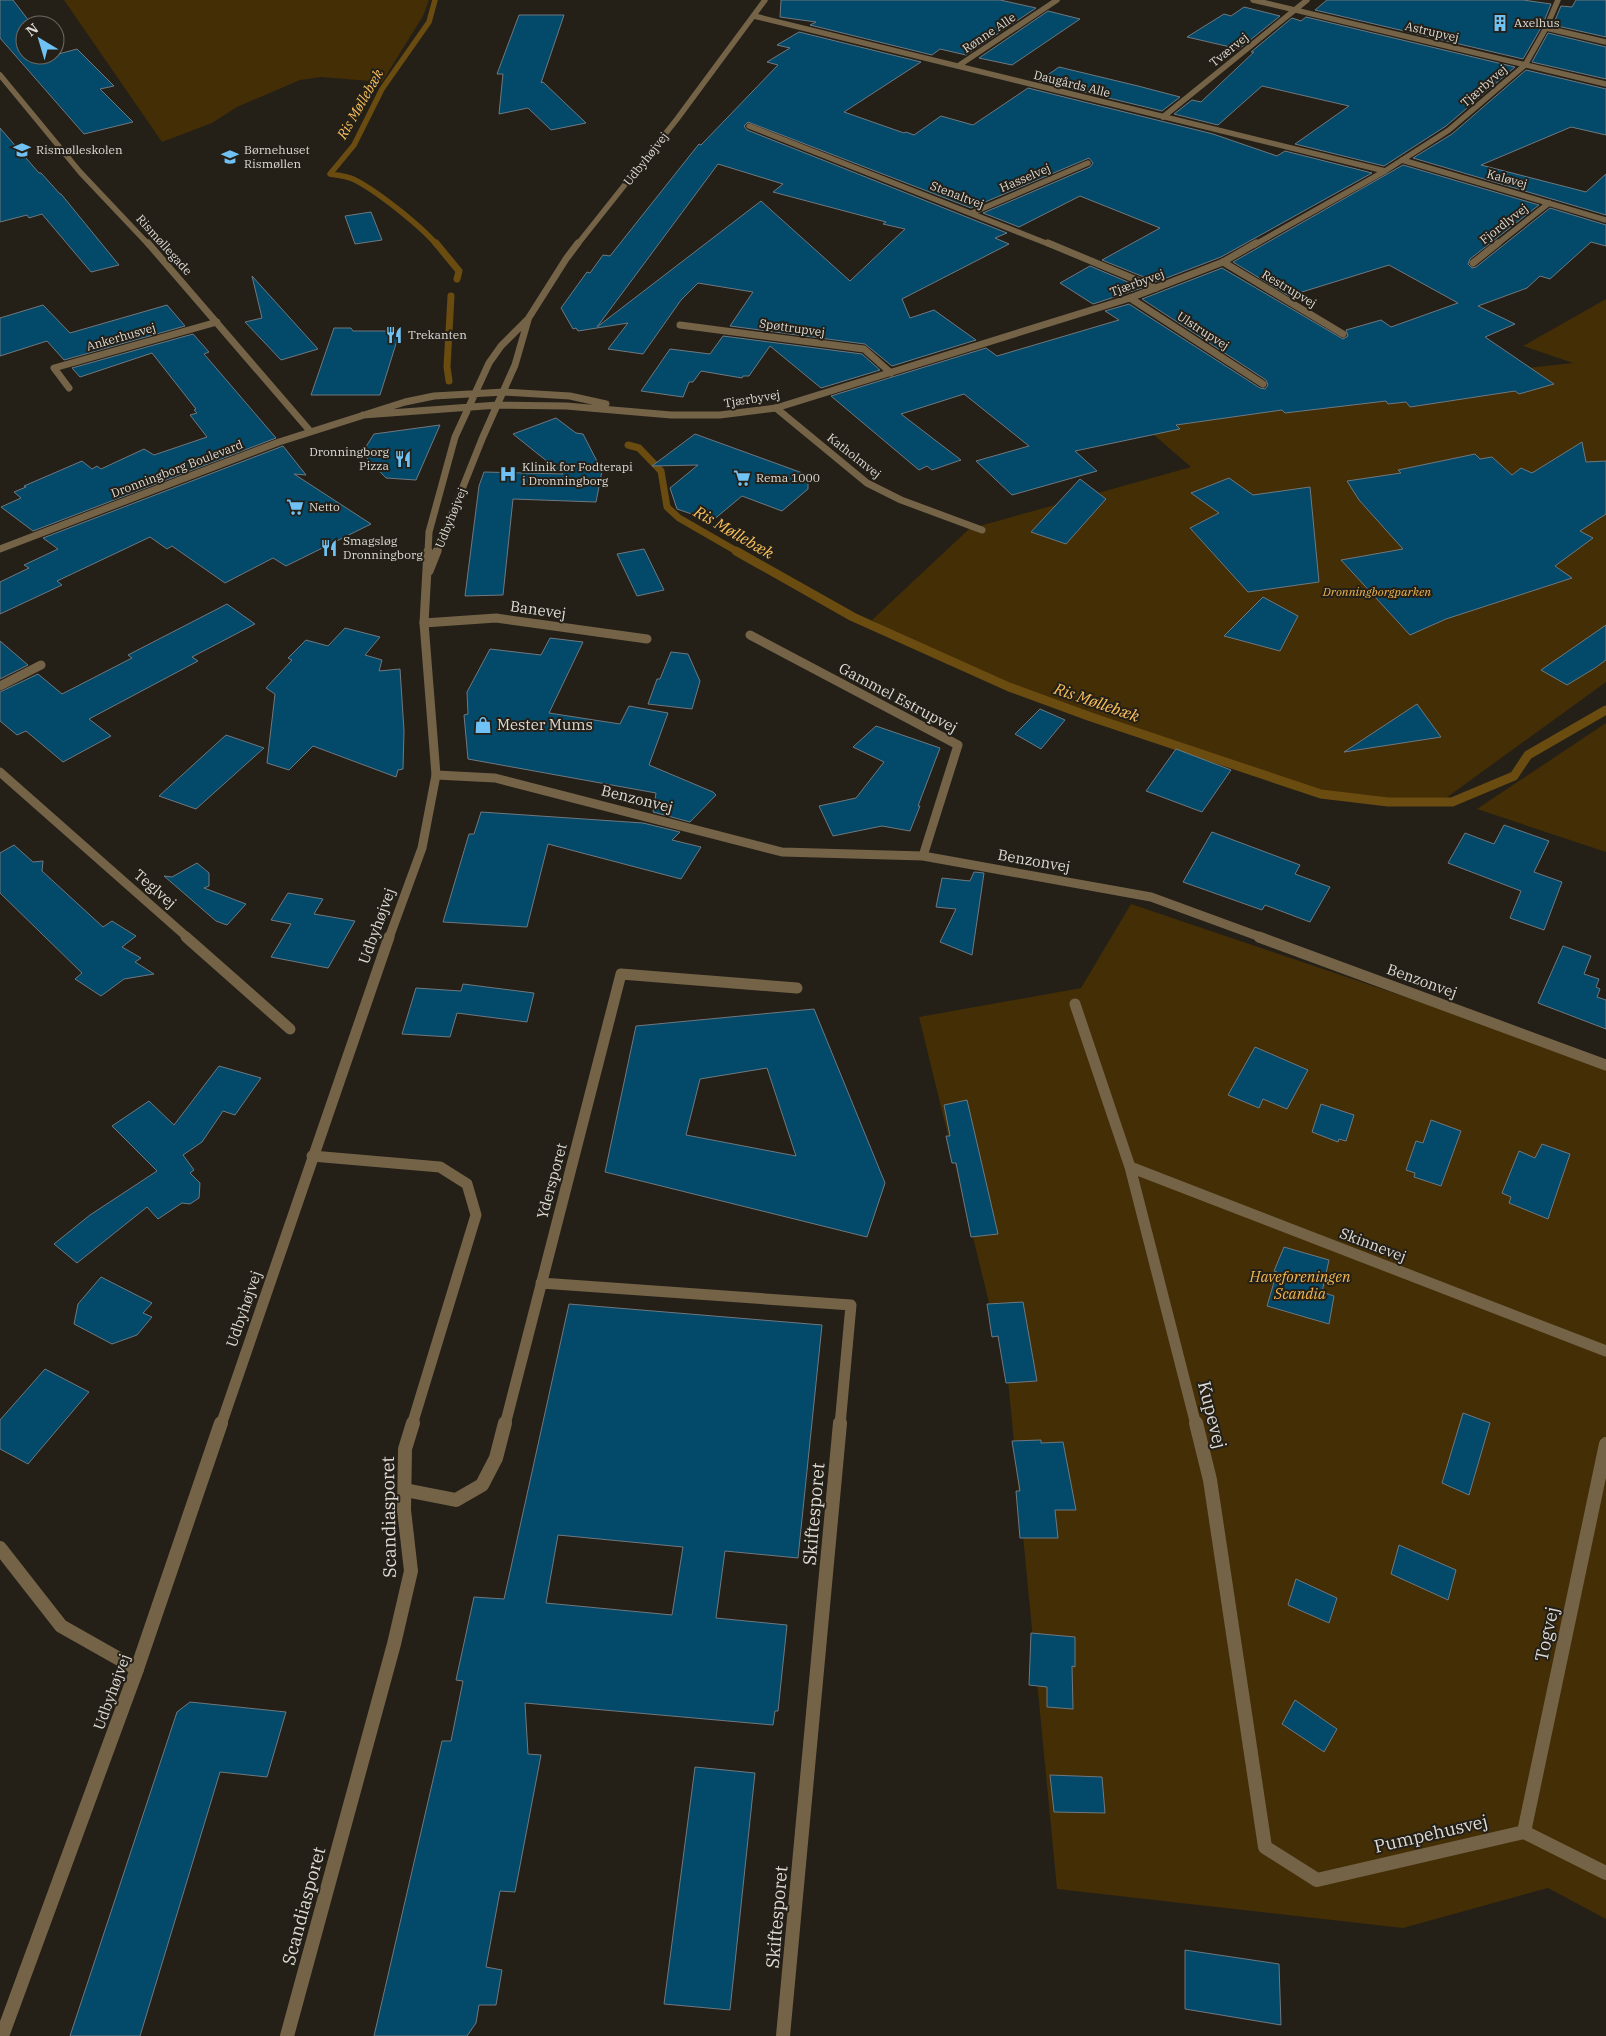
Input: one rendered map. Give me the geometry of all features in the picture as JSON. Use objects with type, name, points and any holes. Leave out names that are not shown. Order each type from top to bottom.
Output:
[{"type":"street","name":"Udbyhøjvej","points":[[2,2036],[137,1669],[312,1156],[422,848],[436,775],[424,623],[429,532],[455,437],[489,364],[501,346],[528,319],[566,259],[682,113],[765,0]]},
{"type":"street","name":"Rønne Alle","points":[[958,66],[1057,0]]},
{"type":"street","name":"Astrupvej","points":[[1253,0],[1606,84]]},
{"type":"street","name":"Tværvej","points":[[1163,116],[1307,0]]},
{"type":"street","name":"Tjærbyvej","points":[[470,406],[566,406],[671,415],[720,415],[776,408],[1130,298],[1223,262],[1385,171],[1449,130],[1525,65],[1546,28],[1558,0]]},
{"type":"street","name":"Daugårds Alle","points":[[754,16],[1385,171]]},
{"type":"street","points":[[1546,28],[1606,42]]},
{"type":"street","name":"Rismøllegade","points":[[0,75],[80,172],[137,231],[310,431]]},
{"type":"street","name":"Stenaltvej","points":[[749,126],[1126,274],[1156,288]]},
{"type":"street","name":"Kaløvej","points":[[1402,160],[1606,220]]},
{"type":"street","name":"Hasselvej","points":[[972,213],[1088,163]]},
{"type":"street","name":"Fjordlyvej","points":[[1474,263],[1549,203]]},
{"type":"street","name":"Restrupvej","points":[[1223,262],[1343,334]]},
{"type":"street","name":"Ulstrupvej","points":[[1130,298],[1263,384]]},
{"type":"street","name":"Udbyhøjvej","points":[[426,578],[482,439],[515,365],[528,319]]},
{"type":"street","name":"Ankerhusvej","points":[[69,388],[54,368],[217,322]]},
{"type":"street","name":"Spøttrupvej","points":[[680,324],[864,349],[891,373]]},
{"type":"street","name":"Tjærbyvej","points":[[475,393],[504,392],[570,396],[636,411]]},
{"type":"street","name":"Dronningborg Boulevard","points":[[0,550],[310,431],[404,402],[434,396],[475,393]]},
{"type":"street","name":"Dronningborg Boulevard","points":[[363,415],[470,406]]},
{"type":"street","name":"Katholmvej","points":[[776,408],[867,483],[901,500],[982,530]]},
{"type":"street","name":"Banevej","points":[[424,623],[496,618],[648,639]]},
{"type":"street","name":"Gammel Estrupvej","points":[[750,635],[958,745],[923,856]]},
{"type":"street","points":[[0,686],[40,666]]},
{"type":"street","name":"Teglvej","points":[[0,772],[290,1029]]},
{"type":"street","name":"Benzonvej","points":[[436,775],[495,778],[782,852],[923,856],[1151,897],[1606,1065]]},
{"type":"street","name":"Ydersporet","points":[[405,1490],[456,1500],[482,1485],[496,1458],[621,974],[797,988]]},
{"type":"street","name":"Kupevej","points":[[1075,1004],[1130,1167],[1210,1480],[1265,1847]]},
{"type":"street","name":"Scandiasporet","points":[[287,2036],[394,1644],[411,1571],[404,1510],[405,1449],[476,1215],[467,1184],[440,1167],[312,1156]]},
{"type":"street","name":"Skinnevej","points":[[1130,1167],[1606,1351]]},
{"type":"street","name":"Skiftesporet","points":[[541,1284],[851,1305],[783,2036]]},
{"type":"street","name":"Togvej","points":[[1524,1832],[1606,1444]]},
{"type":"street","points":[[0,1548],[61,1626],[137,1669]]},
{"type":"street","points":[[1524,1832],[1606,1873]]},
{"type":"street","name":"Pumpehusvej","points":[[1265,1847],[1317,1880],[1524,1832]]},
{"type":"green space","points":[[64,0],[429,0],[423,16],[382,82],[321,77],[300,80],[237,107],[212,123],[162,142]]},
{"type":"green space","name":"Dronningborgparken","points":[[1606,299],[1606,682],[1446,798],[1331,800],[1083,716],[940,660],[872,620],[969,529],[1191,467],[1139,422],[1352,387],[1573,363],[1523,346]]},
{"type":"green space","points":[[1606,723],[1606,852],[1477,809]]},
{"type":"green space","name":"Haveforeningen Scandia","points":[[1131,904],[1606,1065],[1606,1919],[1548,1888],[1403,1928],[1057,1889],[1008,1380],[919,1017],[1081,988]]},
{"type":"building","points":[[0,0],[13,0],[24,15],[15,15],[15,55],[0,38]]},
{"type":"building","points":[[781,0],[1000,0],[1036,8],[966,55],[940,49],[932,55],[810,25],[816,22],[780,17]]},
{"type":"building","points":[[1327,0],[1523,0],[1551,4],[1542,26],[1523,59],[1315,10]]},
{"type":"building","points":[[1576,0],[1606,0],[1606,37],[1553,25],[1561,6],[1572,7]]},
{"type":"building","points":[[1244,7],[1280,16],[1239,49],[1187,37],[1224,14],[1231,16]]},
{"type":"building","points":[[1048,11],[1080,19],[1012,65],[979,58]]},
{"type":"building","points":[[519,15],[564,15],[541,83],[543,82],[586,123],[551,130],[528,108],[499,114],[503,74],[497,74]]},
{"type":"building","points":[[1306,17],[1515,67],[1446,126],[1384,166],[1295,144],[1349,106],[1262,86],[1218,125],[1174,114],[1192,100],[1201,102],[1254,52],[1251,52],[1292,18],[1301,21]]},
{"type":"building","points":[[799,32],[921,62],[844,112],[904,133],[914,135],[941,116],[973,125],[1028,88],[1213,134],[1277,156],[1285,151],[1372,173],[1221,257],[1156,282],[1102,260],[1160,228],[1080,196],[1019,227],[983,213],[1090,167],[1093,163],[1089,158],[971,208],[748,122],[744,126],[747,130],[1007,233],[995,238],[1009,244],[902,299],[910,318],[934,310],[976,340],[892,366],[865,344],[730,326],[753,292],[698,283],[681,300],[643,354],[608,349],[628,323],[578,331],[576,328],[573,329],[561,308],[587,272],[590,273],[603,255],[610,256],[699,144],[701,145],[778,65],[767,62],[790,48],[777,45]],"holes":[[[718,164],[783,184],[773,192],[886,222],[883,224],[905,229],[850,281],[761,201],[597,327]]]},
{"type":"building","points":[[1548,33],[1606,47],[1606,79],[1532,62]]},
{"type":"building","points":[[77,49],[114,86],[100,89],[133,122],[84,134],[24,65],[65,65],[65,52]]},
{"type":"building","points":[[1059,67],[1180,97],[1162,111],[1039,81]]},
{"type":"building","points":[[1526,70],[1606,89],[1606,135],[1571,127],[1481,165],[1586,192],[1606,174],[1606,215],[1413,158],[1452,134]]},
{"type":"building","points":[[0,128],[39,173],[61,194],[119,265],[91,272],[42,214],[29,218],[27,215],[0,222]]},
{"type":"building","points":[[1403,165],[1539,205],[1470,259],[1468,264],[1472,268],[1476,267],[1550,208],[1606,225],[1606,246],[1591,242],[1550,279],[1540,276],[1527,288],[1478,306],[1515,324],[1485,337],[1554,384],[1519,394],[1515,391],[1410,407],[1406,402],[1388,404],[1386,401],[1285,413],[1282,410],[1176,425],[1180,429],[1075,451],[1097,471],[1012,495],[976,461],[1029,446],[964,394],[901,414],[961,460],[932,470],[927,466],[919,470],[831,396],[986,348],[997,356],[1119,320],[1105,311],[1129,304],[1260,388],[1265,389],[1268,385],[1266,380],[1142,299],[1222,268],[1343,339],[1348,336],[1346,330],[1381,320],[1391,327],[1458,303],[1389,265],[1289,296],[1233,262]]},
{"type":"building","points":[[371,212],[382,240],[355,244],[345,216]]},
{"type":"building","points":[[1090,266],[1142,288],[1093,304],[1060,283]]},
{"type":"building","points":[[252,276],[318,349],[281,360],[245,322],[262,318]]},
{"type":"building","points":[[43,305],[70,333],[167,305],[185,326],[64,360],[47,341],[0,356],[0,318]]},
{"type":"building","points":[[334,328],[351,328],[353,331],[400,331],[380,395],[311,395]]},
{"type":"building","points":[[193,334],[209,352],[204,354],[276,438],[33,531],[1,507],[21,498],[14,492],[26,487],[24,486],[82,461],[92,469],[97,466],[101,469],[144,449],[154,455],[207,437],[190,415],[197,413],[194,410],[196,409],[152,353],[80,377],[72,368]]},
{"type":"building","points":[[723,336],[862,354],[880,370],[821,388],[770,346],[749,376],[743,376],[742,378],[701,371],[693,382],[689,382],[683,397],[641,391],[670,349],[710,354]]},
{"type":"building","points":[[556,418],[576,433],[583,434],[602,471],[596,502],[513,499],[503,595],[465,596],[479,486],[484,472],[563,474],[513,434]]},
{"type":"building","points":[[440,425],[416,480],[386,478],[362,453],[374,434]]},
{"type":"building","name":"Rema 1000","points":[[695,434],[808,475],[808,489],[782,511],[742,496],[712,521],[677,509],[670,488],[698,465],[652,466]]},
{"type":"building","points":[[1582,442],[1586,462],[1606,461],[1606,514],[1580,531],[1593,538],[1555,566],[1572,578],[1446,619],[1410,635],[1341,560],[1403,549],[1359,500],[1347,481],[1401,473],[1398,470],[1475,454],[1480,459],[1492,457],[1512,475],[1521,468],[1532,473]]},
{"type":"building","points":[[283,446],[306,475],[294,474],[371,524],[286,566],[273,558],[225,583],[172,546],[167,549],[150,537],[57,581],[62,585],[0,614],[0,582],[29,568],[24,565],[58,549],[43,538]]},
{"type":"building","points":[[1229,478],[1253,495],[1310,487],[1319,582],[1248,592],[1190,528],[1219,513],[1191,493]]},
{"type":"building","points":[[1080,479],[1106,499],[1066,544],[1031,532]]},
{"type":"building","points":[[644,549],[664,590],[637,596],[617,554]]},
{"type":"building","points":[[1263,597],[1298,616],[1280,651],[1224,636]]},
{"type":"building","points":[[227,604],[255,624],[192,657],[198,661],[89,719],[111,736],[63,762],[26,731],[17,735],[0,721],[0,692],[38,674],[62,694],[132,658],[128,655]]},
{"type":"building","points":[[1606,625],[1606,660],[1595,668],[1567,685],[1541,670]]},
{"type":"building","points":[[345,628],[380,637],[365,655],[382,660],[379,671],[400,669],[404,731],[403,769],[398,770],[396,777],[313,746],[289,770],[267,763],[275,694],[266,688],[292,660],[288,658],[306,640],[328,646]]},
{"type":"building","points":[[550,638],[583,642],[549,713],[620,724],[629,706],[668,713],[649,765],[713,792],[716,795],[690,822],[653,812],[656,793],[468,759],[464,715],[468,714],[467,692],[490,649],[541,655]]},
{"type":"building","points":[[0,641],[28,665],[0,679]]},
{"type":"building","points":[[671,652],[688,654],[700,681],[692,709],[648,704],[657,679],[660,679]]},
{"type":"building","points":[[1417,704],[1441,737],[1344,752]]},
{"type":"building","points":[[1040,709],[1065,720],[1041,749],[1015,734]]},
{"type":"building","points":[[876,726],[940,748],[918,806],[920,806],[910,831],[882,826],[833,836],[819,806],[856,798],[884,762],[853,747]]},
{"type":"building","points":[[226,735],[264,748],[196,809],[159,796]]},
{"type":"building","points":[[1176,749],[1231,770],[1202,812],[1146,791]]},
{"type":"building","points":[[481,812],[643,823],[680,832],[672,840],[701,847],[681,879],[548,844],[527,927],[443,922],[469,834],[474,834]]},
{"type":"building","points":[[1504,825],[1549,841],[1534,872],[1562,882],[1544,930],[1510,918],[1521,891],[1448,863],[1465,833],[1494,844]]},
{"type":"building","points":[[1212,832],[1300,865],[1295,874],[1330,887],[1310,922],[1265,905],[1262,910],[1183,882]]},
{"type":"building","points":[[14,845],[33,862],[43,861],[42,871],[103,927],[112,921],[136,936],[122,947],[141,958],[135,962],[154,974],[124,979],[101,996],[75,979],[82,973],[0,893],[0,853]]},
{"type":"building","points":[[197,863],[209,873],[209,886],[204,888],[246,904],[227,925],[216,921],[164,876],[172,877]]},
{"type":"building","points":[[974,872],[984,873],[972,955],[940,942],[956,909],[936,907],[942,878],[970,881]]},
{"type":"building","points":[[288,893],[323,899],[314,914],[355,921],[328,968],[271,957],[291,924],[271,920]]},
{"type":"building","points":[[1563,946],[1591,956],[1584,974],[1599,979],[1596,987],[1600,989],[1597,997],[1606,1000],[1606,1029],[1538,1003]]},
{"type":"building","points":[[463,984],[534,993],[527,1022],[457,1013],[450,1037],[402,1034],[416,988],[461,991]]},
{"type":"building","points":[[814,1009],[885,1183],[867,1237],[605,1172],[636,1026]],"holes":[[[767,1068],[796,1156],[686,1135],[700,1079]]]},
{"type":"building","points":[[1255,1047],[1308,1070],[1287,1109],[1263,1099],[1259,1108],[1228,1095]]},
{"type":"building","points":[[219,1066],[261,1078],[235,1115],[223,1111],[202,1142],[183,1155],[194,1170],[190,1173],[200,1183],[199,1198],[190,1204],[182,1203],[158,1219],[147,1207],[77,1263],[54,1244],[90,1215],[157,1171],[112,1126],[149,1101],[174,1125]]},
{"type":"building","points":[[967,1100],[998,1234],[971,1237],[956,1163],[952,1163],[946,1136],[950,1136],[944,1105]]},
{"type":"building","points":[[1321,1104],[1354,1115],[1346,1141],[1339,1139],[1338,1142],[1312,1132]]},
{"type":"building","points":[[1431,1120],[1461,1131],[1441,1186],[1414,1177],[1415,1173],[1406,1170],[1416,1141],[1423,1143]]},
{"type":"building","points":[[1542,1144],[1570,1154],[1548,1219],[1509,1203],[1511,1197],[1502,1193],[1519,1151],[1535,1158]]},
{"type":"building","points":[[1284,1247],[1329,1260],[1322,1292],[1334,1296],[1329,1324],[1267,1306],[1277,1272],[1274,1271]]},
{"type":"building","points":[[101,1277],[152,1303],[143,1313],[152,1317],[137,1335],[112,1344],[74,1324],[78,1304]]},
{"type":"building","points":[[1023,1302],[1037,1381],[1006,1383],[998,1336],[992,1337],[987,1304]]},
{"type":"building","points":[[569,1304],[822,1325],[798,1558],[725,1551],[716,1618],[787,1625],[778,1711],[775,1711],[773,1725],[525,1703],[528,1754],[541,1755],[515,1892],[500,1891],[486,1967],[502,1970],[496,2005],[479,2005],[476,2023],[467,2036],[374,2036],[442,1741],[451,1741],[463,1681],[456,1680],[474,1597],[504,1599]],"holes":[[[558,1535],[683,1547],[672,1615],[546,1603]]]},
{"type":"building","points":[[45,1369],[89,1392],[28,1464],[0,1449],[0,1420]]},
{"type":"building","points":[[1463,1413],[1490,1423],[1469,1495],[1442,1483]]},
{"type":"building","points":[[1041,1440],[1041,1443],[1063,1442],[1076,1510],[1055,1510],[1058,1538],[1020,1538],[1016,1491],[1020,1491],[1012,1441]]},
{"type":"building","points":[[1399,1545],[1456,1570],[1448,1600],[1391,1574]]},
{"type":"building","points":[[1296,1579],[1337,1598],[1329,1623],[1288,1605]]},
{"type":"building","points":[[1031,1633],[1075,1637],[1075,1667],[1072,1666],[1073,1709],[1047,1707],[1047,1687],[1029,1685]]},
{"type":"building","points":[[1295,1700],[1337,1729],[1324,1752],[1282,1724]]},
{"type":"building","points":[[190,1702],[286,1712],[267,1777],[220,1772],[140,2036],[70,2036],[177,1712]]},
{"type":"building","points":[[695,1767],[755,1773],[730,2010],[664,2004]]},
{"type":"building","points":[[1050,1775],[1102,1777],[1105,1813],[1054,1812]]},
{"type":"building","points":[[1185,1950],[1279,1964],[1281,2025],[1185,2009]]},
{"type":"waterway","name":"Ris Møllebæk","points":[[435,0],[429,22],[382,89],[354,145],[330,174],[351,178],[374,191],[409,219],[437,245]]},
{"type":"waterway","name":"Ris Møllebæk","points":[[436,243],[459,271],[457,279]]},
{"type":"waterway","name":"Ris Møllebæk","points":[[449,381],[447,367],[451,296]]},
{"type":"waterway","name":"Ris Møllebæk","points":[[628,445],[639,448],[661,471],[667,507],[679,518],[738,552]]},
{"type":"waterway","name":"Ris Møllebæk","points":[[736,551],[853,617],[1009,687],[1091,717],[1321,794],[1388,802],[1452,802],[1514,776],[1528,755],[1606,710]]},
{"type":"place","name":"Axelhus","points":[[1500,23]]},
{"type":"place","name":"Rismølleskolen","points":[[22,150]]},
{"type":"place","name":"Børnehuset Rismøllen","points":[[230,157]]},
{"type":"place","name":"Trekanten","points":[[394,335]]},
{"type":"place","name":"Dronningborg Pizza","points":[[403,459]]},
{"type":"place","name":"Klinik for Fodterapi i Dronningborg","points":[[508,474]]},
{"type":"place","name":"Rema 1000","points":[[742,478]]},
{"type":"place","name":"Netto","points":[[295,507]]},
{"type":"place","name":"Smagsløg Dronningborg","points":[[329,548]]},
{"type":"place","name":"Mester Mums","points":[[483,725]]}]
